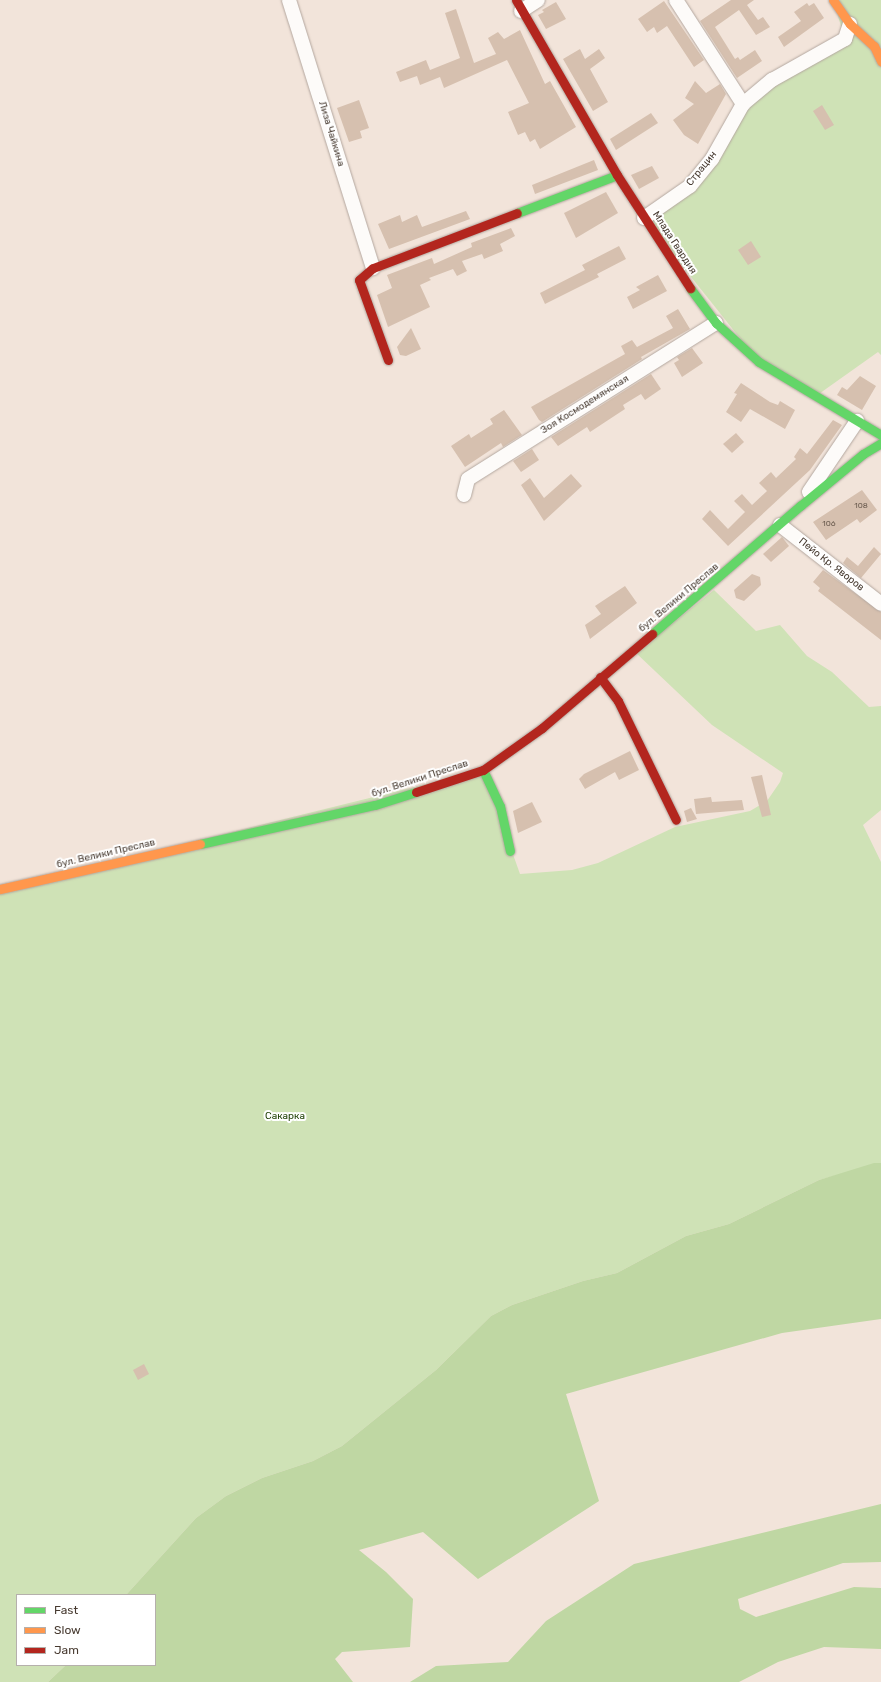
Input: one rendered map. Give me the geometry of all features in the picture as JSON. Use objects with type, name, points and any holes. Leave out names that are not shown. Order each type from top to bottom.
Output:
[{"type":"street","name":"Лиза Чайкина","points":[[289,0],[373,268]]},
{"type":"street","points":[[519,5],[538,0]]},
{"type":"street","points":[[676,0],[743,104]]},
{"type":"street","points":[[833,0],[850,24],[874,46],[881,61]]},
{"type":"street","name":"Млада Гвардия","points":[[519,5],[617,175],[644,218],[716,323],[759,362],[881,435]]},
{"type":"street","name":"Страцин","points":[[644,218],[690,186],[712,159],[743,104],[772,80],[845,39],[850,24]]},
{"type":"street","points":[[388,360],[359,280],[373,268],[617,175]]},
{"type":"street","name":"Зоя Космодемянская","points":[[464,496],[468,479],[716,323]]},
{"type":"street","points":[[800,506],[857,421]]},
{"type":"street","name":"бул. Велики Преслав","points":[[0,889],[375,805],[483,770],[542,728],[600,677],[691,603],[800,506],[863,454],[881,443]]},
{"type":"street","name":"Пейо Кр. Яворов","points":[[780,525],[881,604]]},
{"type":"street","points":[[600,677],[618,701],[676,820]]},
{"type":"street","points":[[483,770],[500,806],[510,851]]},
{"type":"green space","points":[[833,0],[881,0],[881,355],[878,352],[816,396],[759,362],[644,218],[690,186],[743,104],[845,39]]},
{"type":"green space","name":"Сакарка","points":[[714,590],[756,631],[780,625],[807,656],[832,672],[869,707],[881,706],[881,810],[863,825],[881,862],[881,1163],[819,1180],[729,1224],[686,1236],[617,1273],[583,1281],[512,1305],[491,1316],[436,1370],[342,1446],[313,1461],[262,1478],[226,1496],[196,1518],[127,1594],[16,1594],[16,1666],[65,1666],[48,1682],[0,1682],[0,889],[483,770],[520,874],[572,870],[598,863],[675,827],[750,811],[767,801],[780,782],[783,773],[712,725],[636,653]]},
{"type":"green space","points":[[874,1163],[881,1163],[881,1319],[782,1333],[566,1394],[599,1501],[478,1579],[423,1532],[359,1550],[386,1572],[413,1599],[410,1647],[342,1652],[335,1659],[353,1682],[48,1682],[65,1666],[156,1666],[156,1594],[127,1594],[196,1518],[226,1496],[262,1478],[313,1461],[342,1446],[436,1370],[491,1316],[512,1305],[583,1281],[617,1273],[686,1236],[729,1224],[819,1180]]},
{"type":"green space","points":[[881,1504],[881,1562],[843,1563],[738,1599],[740,1609],[756,1617],[854,1587],[881,1588],[881,1649],[824,1647],[778,1662],[739,1682],[410,1682],[436,1666],[508,1662],[546,1621],[634,1564]]},
{"type":"building","points":[[731,0],[754,0],[747,5],[758,20],[763,17],[770,27],[756,35],[739,10],[715,27],[735,59],[738,57],[740,60],[755,50],[762,61],[737,78],[700,21]]},
{"type":"building","points":[[664,1],[704,60],[694,67],[667,26],[657,33],[654,27],[647,32],[638,19]]},
{"type":"building","points":[[556,2],[566,19],[546,29],[538,15],[544,12],[542,10]]},
{"type":"building","points":[[807,3],[809,6],[814,3],[824,18],[784,47],[778,37],[801,21],[794,12]]},
{"type":"building","points":[[456,9],[474,63],[496,54],[488,38],[498,32],[504,39],[520,30],[545,84],[550,81],[576,127],[540,149],[535,139],[530,142],[525,132],[518,135],[508,112],[529,103],[507,60],[444,88],[440,77],[420,85],[417,76],[400,82],[396,72],[426,60],[430,70],[460,58],[445,13]]},
{"type":"building","points":[[580,49],[585,59],[599,49],[605,58],[590,69],[608,102],[593,111],[563,59]]},
{"type":"building","points":[[695,81],[706,93],[720,84],[726,94],[698,144],[684,135],[673,120],[694,104],[685,98]]},
{"type":"building","points":[[359,100],[369,128],[360,131],[362,138],[349,142],[337,108]]},
{"type":"building","points":[[822,105],[834,125],[825,130],[813,111]]},
{"type":"building","points":[[651,113],[658,123],[616,150],[610,139]]},
{"type":"building","points":[[594,160],[598,170],[535,194],[532,185]]},
{"type":"building","points":[[652,166],[659,178],[639,189],[631,175]]},
{"type":"building","points":[[606,192],[618,213],[576,238],[564,213]]},
{"type":"building","points":[[466,211],[470,219],[389,249],[378,224],[400,215],[402,222],[417,215],[422,227]]},
{"type":"building","points":[[511,228],[515,236],[500,244],[503,251],[484,259],[482,254],[462,261],[467,271],[457,276],[453,269],[429,278],[431,280],[420,285],[430,307],[388,327],[377,295],[392,288],[387,275],[432,258],[434,264],[472,247],[471,243]]},
{"type":"building","points":[[751,241],[761,257],[748,265],[738,250]]},
{"type":"building","points":[[619,246],[626,259],[597,274],[599,277],[545,304],[540,293],[585,270],[582,265]]},
{"type":"building","points":[[658,275],[667,291],[633,309],[627,297],[640,290],[636,287]]},
{"type":"building","points":[[678,309],[690,329],[641,357],[642,359],[542,422],[539,420],[531,407],[625,354],[621,346],[632,340],[637,347],[673,328],[666,316]]},
{"type":"building","points":[[411,328],[421,349],[406,356],[400,355],[397,347]]},
{"type":"building","points":[[692,348],[703,363],[682,377],[674,363],[679,360],[677,357]]},
{"type":"building","points":[[651,374],[661,389],[645,400],[641,394],[623,405],[625,409],[590,432],[587,427],[558,446],[551,437]]},
{"type":"building","points":[[860,376],[876,386],[862,410],[837,395],[842,387],[847,390]]},
{"type":"building","points":[[741,383],[770,402],[778,405],[780,401],[795,410],[785,429],[750,409],[741,422],[726,412],[737,394],[734,393]]},
{"type":"building","points":[[504,410],[522,435],[503,447],[501,443],[465,467],[451,446],[469,434],[471,438],[493,424],[490,419]]},
{"type":"building","points":[[833,420],[842,425],[810,470],[728,546],[702,519],[710,510],[728,529],[745,512],[734,501],[742,494],[752,505],[767,491],[759,483],[771,472],[776,478],[796,459],[794,457],[800,448],[807,454]]},
{"type":"building","points":[[736,433],[744,442],[732,453],[723,444]]},
{"type":"building","points":[[532,449],[539,460],[521,472],[513,461]]},
{"type":"building","points":[[571,474],[582,486],[544,521],[521,485],[530,478],[544,498]]},
{"type":"building","points":[[862,490],[877,510],[860,523],[857,519],[826,540],[813,522]]},
{"type":"building","points":[[782,537],[789,546],[771,562],[763,554]]},
{"type":"building","points":[[874,547],[881,554],[861,578],[843,563],[847,557],[858,566]]},
{"type":"building","points":[[823,570],[881,612],[881,640],[818,591],[820,588],[813,582]]},
{"type":"building","points":[[752,574],[760,577],[761,585],[744,601],[736,598],[734,590]]},
{"type":"building","points":[[625,586],[637,603],[590,639],[585,625],[601,614],[595,606]]},
{"type":"building","points":[[630,751],[639,770],[619,780],[615,772],[585,789],[579,779],[584,774]]},
{"type":"building","points":[[762,775],[771,815],[762,817],[751,777]]},
{"type":"building","points":[[711,797],[712,802],[742,800],[744,810],[696,814],[694,799]]},
{"type":"building","points":[[532,802],[542,822],[518,833],[513,811]]},
{"type":"building","points":[[691,808],[697,819],[687,822],[684,811]]},
{"type":"building","points":[[144,1364],[149,1374],[138,1380],[133,1370]]},
{"type":"traffic: fast","points":[[517,213],[617,175]]},
{"type":"traffic: fast","points":[[690,288],[716,323],[759,362],[881,435]]},
{"type":"traffic: fast","points":[[652,634],[800,506],[863,454],[881,443]]},
{"type":"traffic: fast","points":[[483,770],[500,806],[510,851]]},
{"type":"traffic: fast","points":[[200,844],[375,805],[416,792]]},
{"type":"traffic: slow","points":[[833,0],[850,24],[874,46],[881,61]]},
{"type":"traffic: slow","points":[[0,889],[200,844]]},
{"type":"traffic: jam","points":[[516,0],[617,175],[690,288]]},
{"type":"traffic: jam","points":[[388,360],[359,280],[373,268],[517,213]]},
{"type":"traffic: jam","points":[[416,792],[483,770],[542,728],[652,634]]},
{"type":"traffic: jam","points":[[600,677],[618,701],[676,820]]}]
